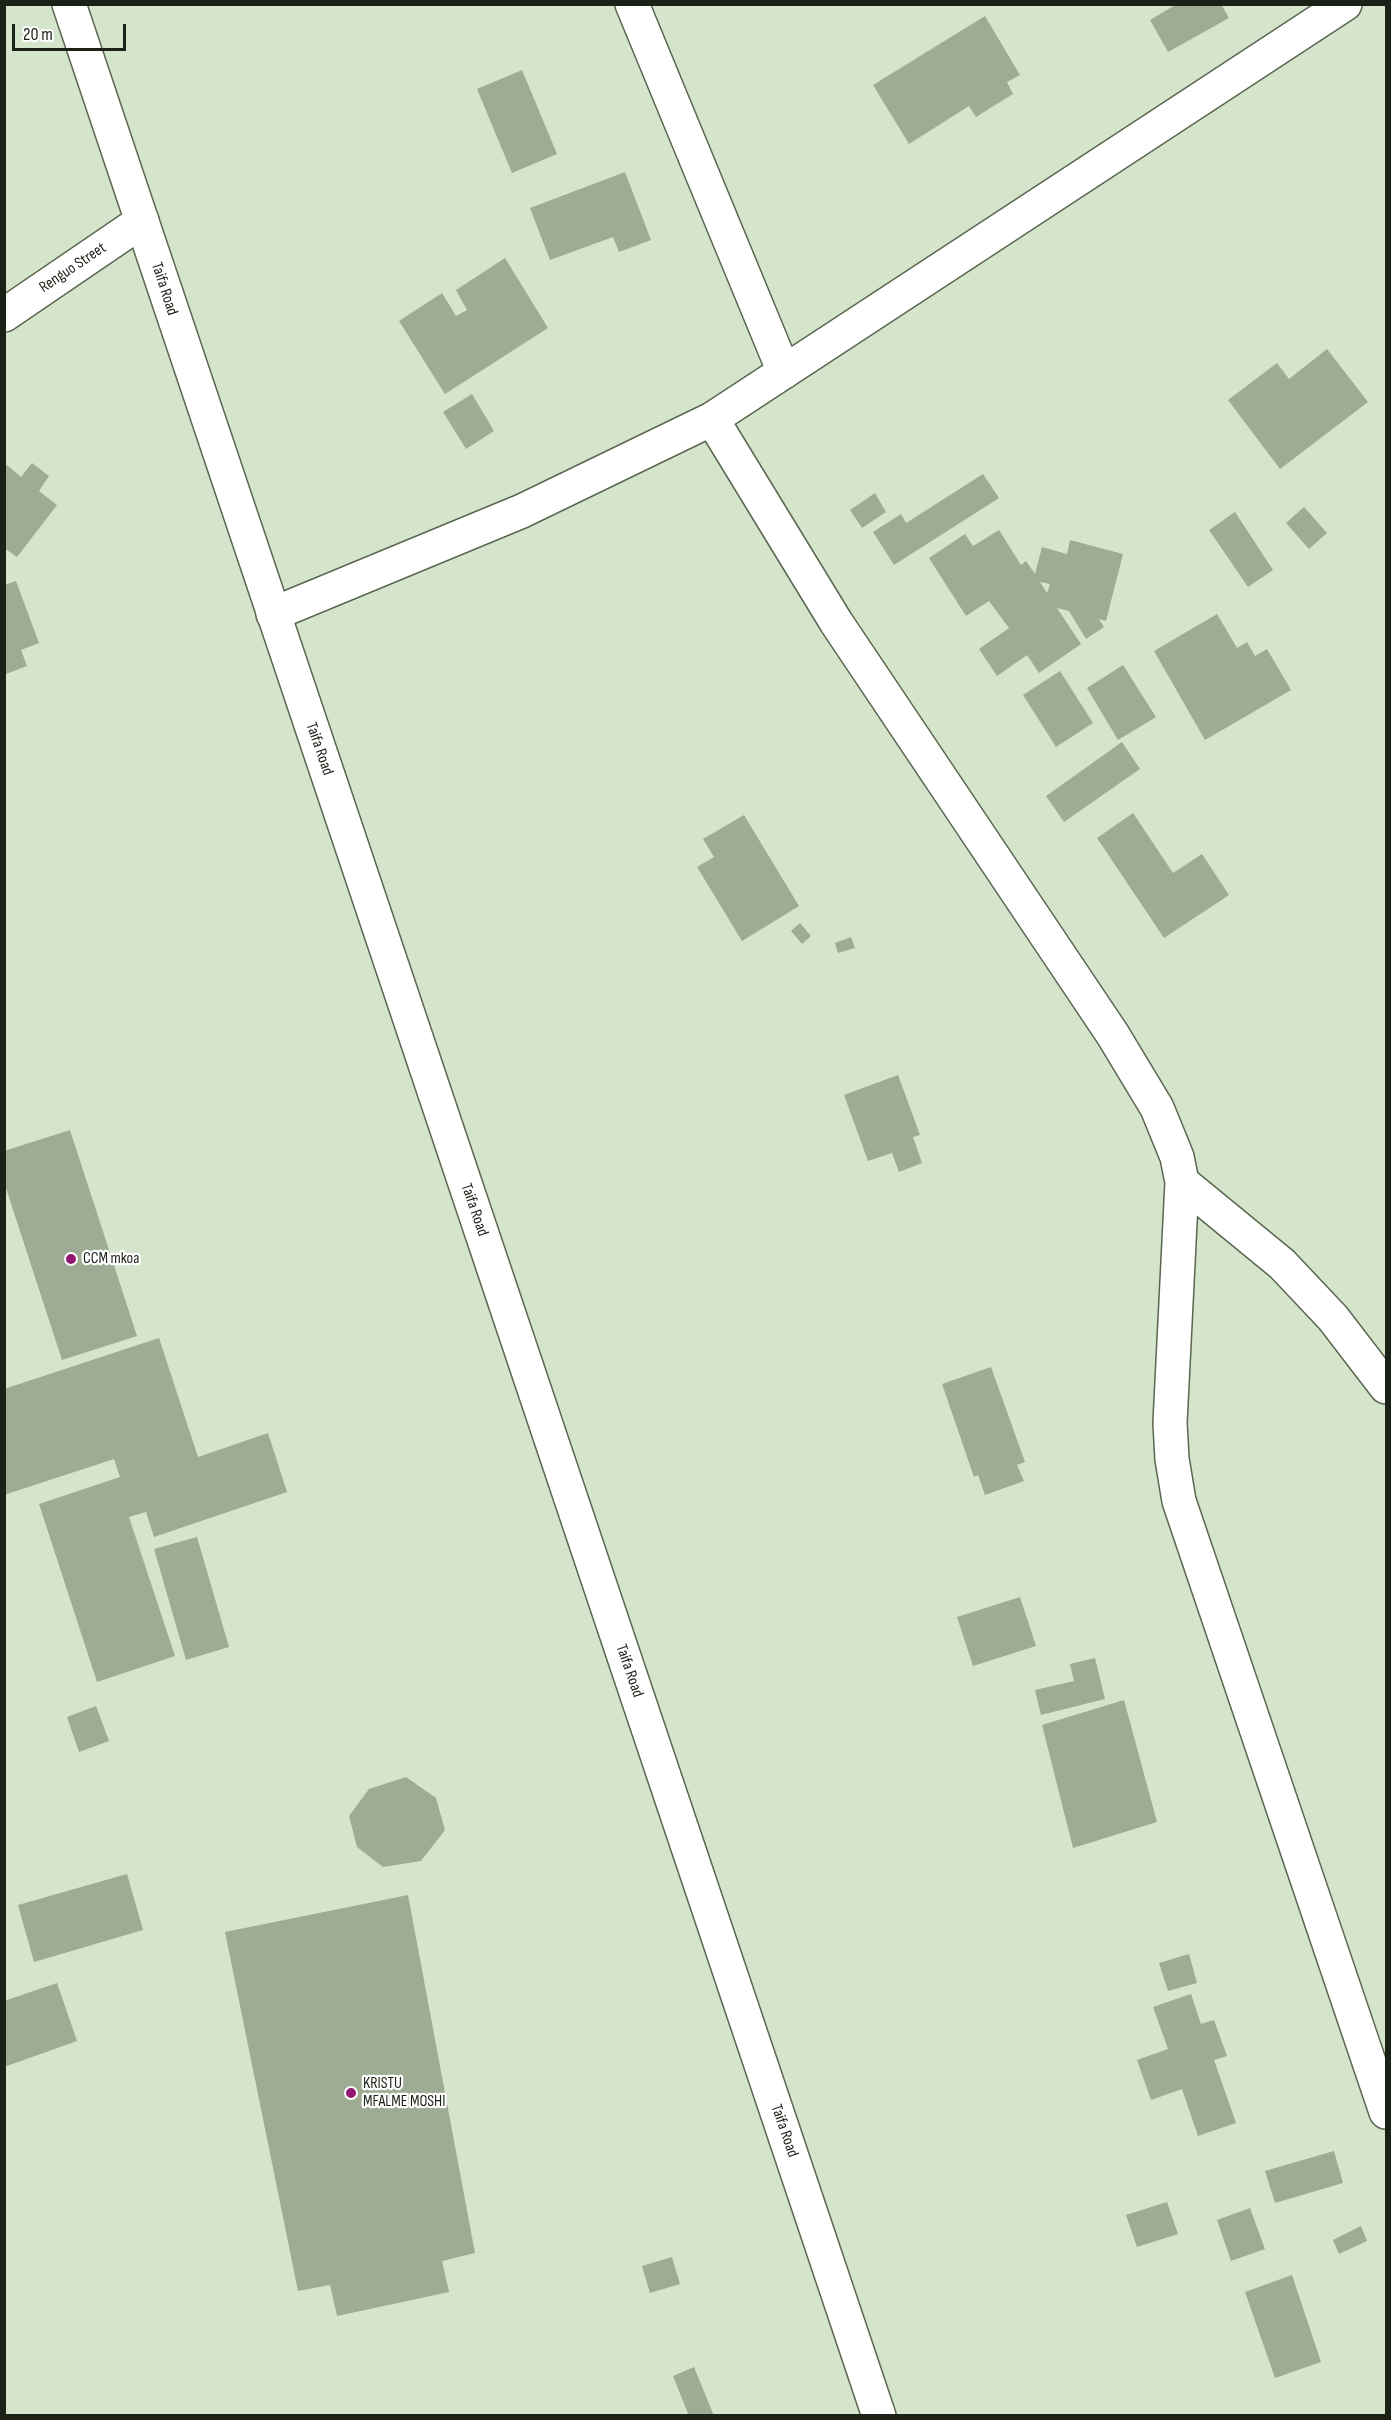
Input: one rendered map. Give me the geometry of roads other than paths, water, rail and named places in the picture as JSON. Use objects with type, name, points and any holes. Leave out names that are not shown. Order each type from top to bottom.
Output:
[{"type":"main road","name":"Taifa Road","points":[[69,4],[879,2415]]},
{"type":"main road","points":[[632,4],[784,372]]},
{"type":"main road","points":[[273,614],[522,512],[712,419],[1345,4]]},
{"type":"main road","name":"Renguo Street","points":[[4,315],[142,221]]},
{"type":"main road","points":[[712,419],[836,622],[1113,1035],[1157,1108],[1177,1157],[1182,1182],[1170,1423],[1172,1459],[1179,1500],[1386,2112]]},
{"type":"main road","points":[[1182,1182],[1282,1264],[1333,1318],[1386,1387]]},
{"type":"place","name":"CCM mkoa","points":[[71,1259]]},
{"type":"place","name":"KRISTU MFALME MOSHI","points":[[351,2093]]}]
